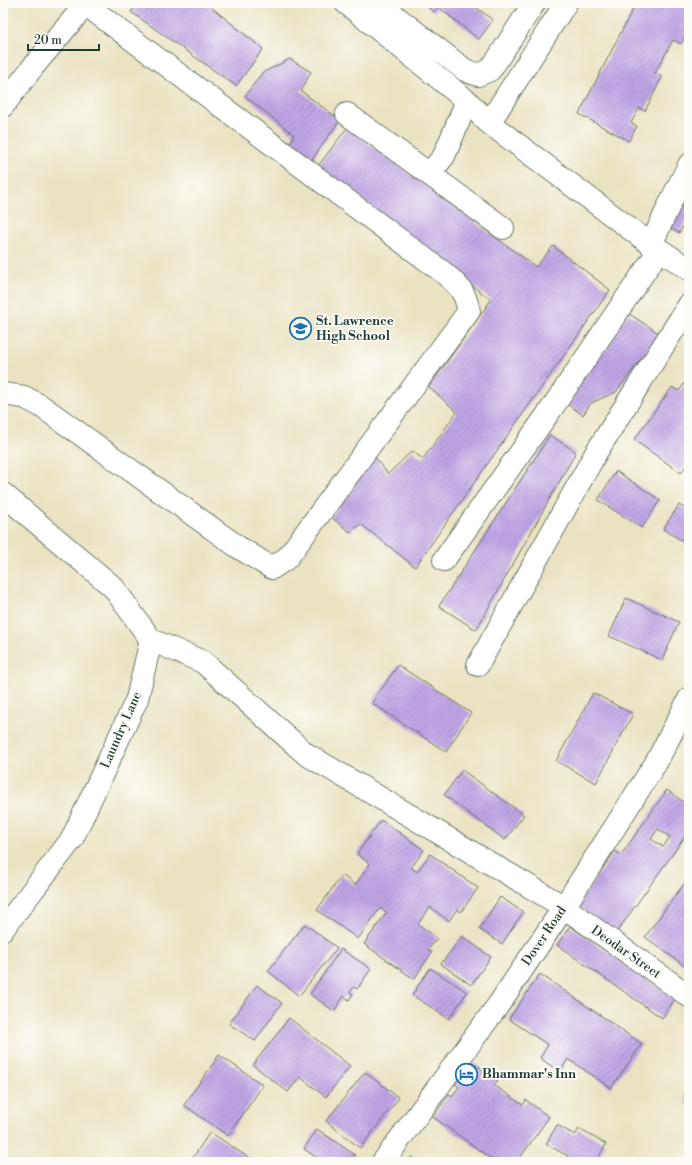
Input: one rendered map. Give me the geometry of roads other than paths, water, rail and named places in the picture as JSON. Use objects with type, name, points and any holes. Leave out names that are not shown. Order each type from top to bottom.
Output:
[{"type":"street","points":[[346,3],[467,101],[489,123],[655,247],[689,270]]},
{"type":"street","points":[[378,3],[464,70],[478,75],[490,70],[534,3]]},
{"type":"street","points":[[3,106],[32,68],[87,4],[444,273],[456,283],[465,295],[469,311],[287,558],[272,568],[238,547],[40,406],[24,397],[3,394]]},
{"type":"street","points":[[489,123],[565,4]]},
{"type":"street","points":[[429,174],[444,156],[467,101]]},
{"type":"street","points":[[347,114],[503,228]]},
{"type":"street","points":[[444,560],[552,408],[655,247],[672,199],[689,165]]},
{"type":"street","points":[[478,666],[597,452],[689,305]]},
{"type":"street","points":[[3,494],[113,587],[151,640]]},
{"type":"street","name":"Deodar Street","points":[[151,640],[203,662],[306,754],[564,907],[689,996]]},
{"type":"street","name":"Laundry Lane","points":[[3,929],[72,839],[137,699],[151,640]]},
{"type":"street","name":"Dover Road","points":[[383,1162],[499,1004],[564,907],[657,761],[689,700]]},
{"type":"place","name":"St. Lawrence High School","points":[[301,328]]},
{"type":"place","name":"Bhammar's Inn","points":[[467,1074]]}]
